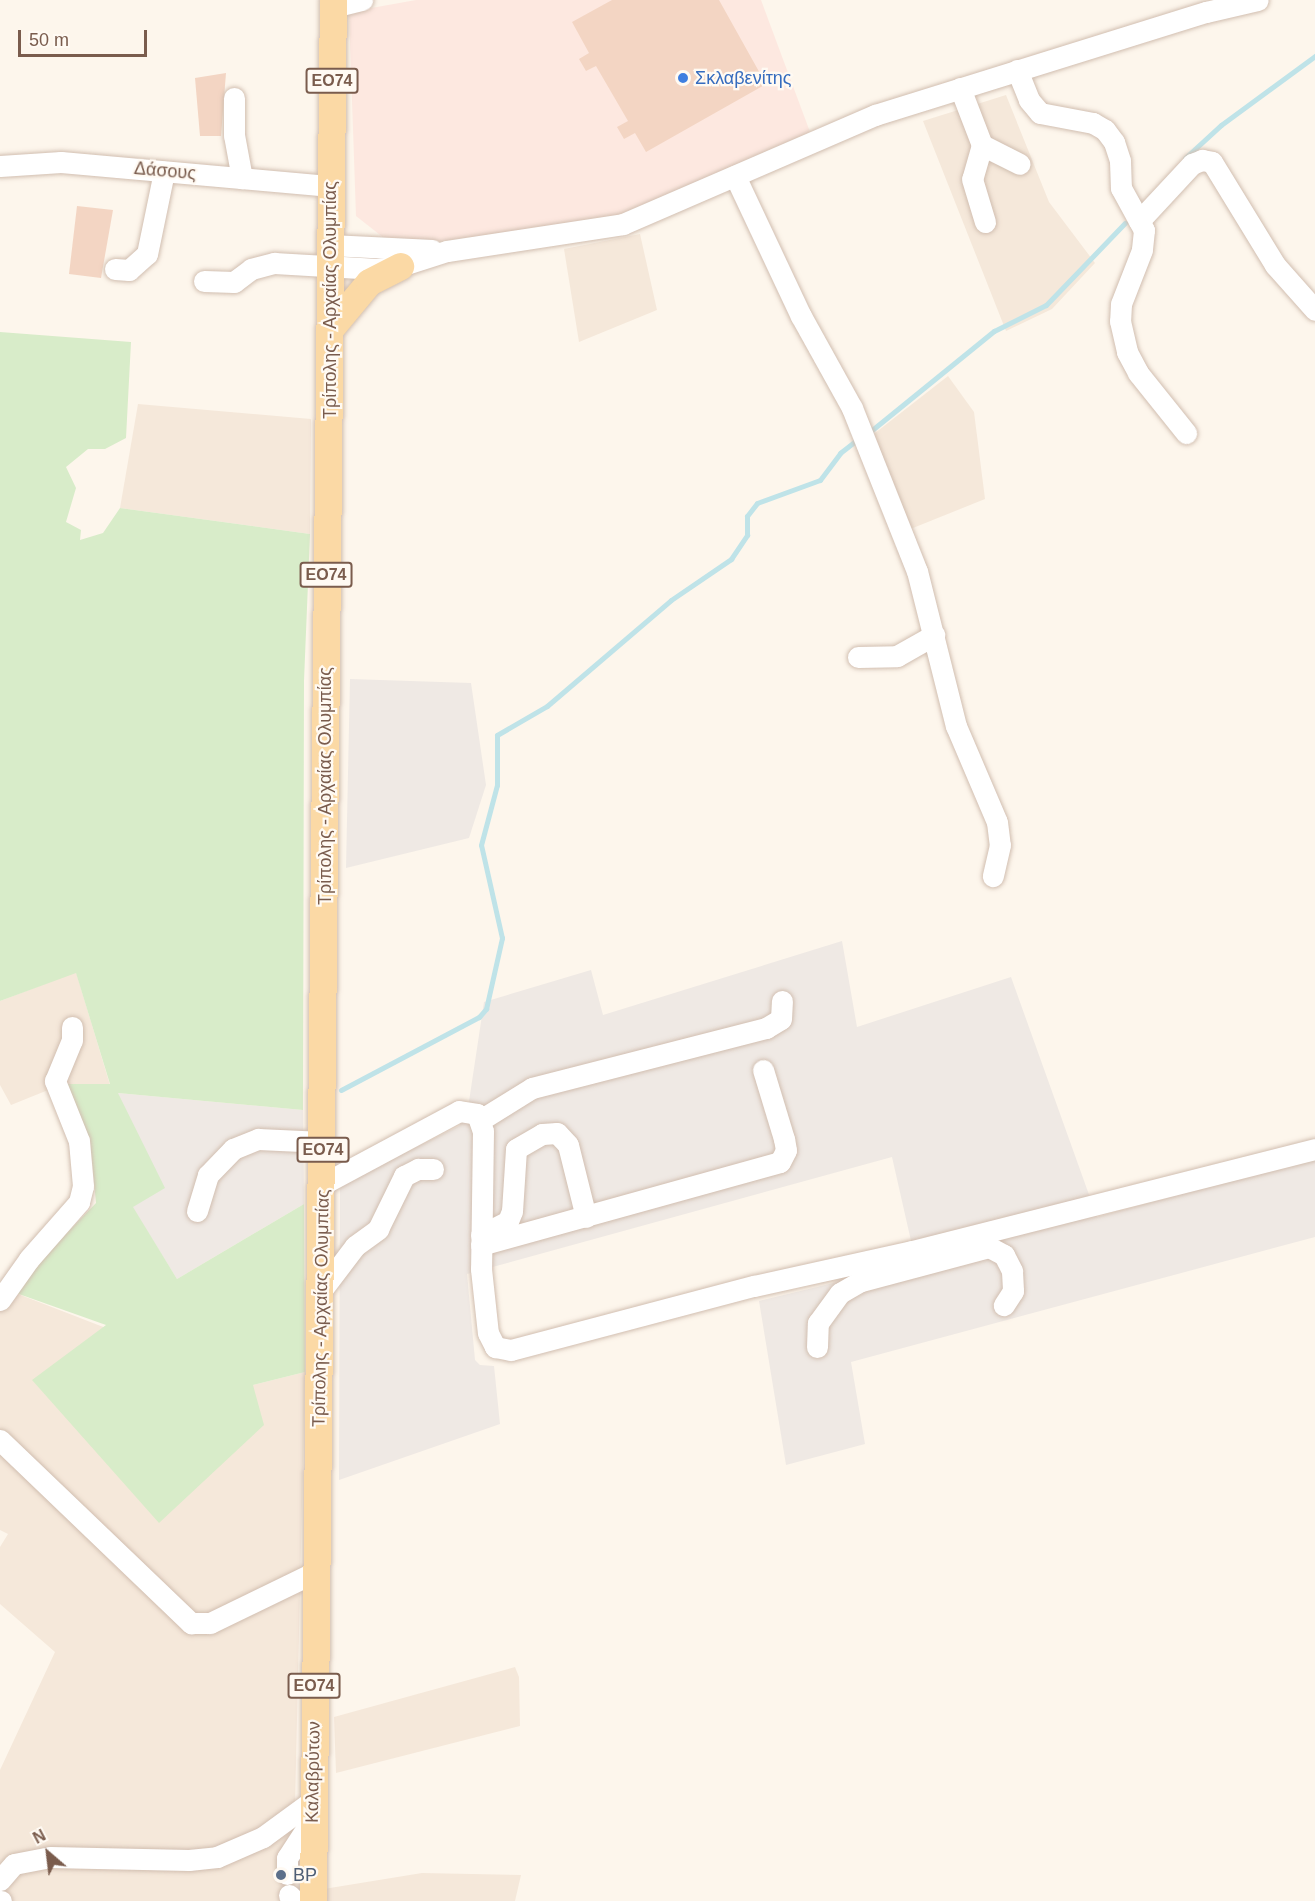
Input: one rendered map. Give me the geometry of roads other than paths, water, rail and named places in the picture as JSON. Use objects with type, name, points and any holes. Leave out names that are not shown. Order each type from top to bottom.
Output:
[{"type":"main road","name":"Τρίπολης - Αρχαίας Ολυμπίας","points":[[317,1571],[323,1184],[333,4]]},
{"type":"main road","points":[[329,330],[369,282],[400,266]]},
{"type":"main road","name":"Καλαβρύτων","points":[[304,1895],[312,1811],[317,1571]]},
{"type":"street","points":[[333,4],[363,0]]},
{"type":"street","points":[[204,281],[234,282],[251,269],[274,263],[330,256],[447,251],[623,224],[875,115],[1206,12],[1258,0]]},
{"type":"street","points":[[1017,70],[1029,100],[1040,113],[1093,123],[1105,130],[1120,160],[1121,188],[1144,230],[1142,250],[1121,304],[1120,321],[1127,352],[1138,373],[1186,433]]},
{"type":"street","points":[[960,88],[982,145],[972,180],[985,222]]},
{"type":"street","points":[[234,98],[234,135],[242,178]]},
{"type":"street","points":[[982,145],[1020,164]]},
{"type":"street","name":"Δάσους","points":[[0,166],[61,162],[331,186]]},
{"type":"street","points":[[1139,221],[1194,162],[1212,162],[1275,264],[1315,310]]},
{"type":"street","points":[[115,269],[129,270],[147,254],[164,172]]},
{"type":"street","points":[[735,176],[801,316],[852,408],[918,571],[956,726],[997,822],[1000,845],[993,876]]},
{"type":"street","points":[[330,256],[400,266],[447,251]]},
{"type":"street","points":[[858,657],[897,656],[934,635]]},
{"type":"street","points":[[482,1119],[532,1088],[766,1028],[781,1019],[782,1001]]},
{"type":"street","points":[[0,1300],[29,1259],[79,1202],[83,1186],[79,1141],[56,1081],[72,1040],[72,1028]]},
{"type":"street","points":[[481,1240],[586,1217],[780,1162],[786,1150],[784,1139],[763,1070]]},
{"type":"street","points":[[323,1184],[459,1111],[472,1111],[482,1119]]},
{"type":"street","points":[[482,1119],[481,1240],[488,1334],[490,1341],[501,1350],[754,1286],[958,1247],[989,1247],[1004,1255],[1013,1284],[1004,1305]]},
{"type":"street","points":[[481,1240],[508,1221],[512,1211],[516,1149],[542,1134],[564,1137],[586,1217]]},
{"type":"street","points":[[198,1211],[208,1176],[234,1149],[258,1139],[323,1142]]},
{"type":"street","points":[[817,1347],[818,1323],[840,1293],[861,1281],[958,1247],[1315,1149]]},
{"type":"street","points":[[321,1291],[355,1246],[378,1229],[404,1176],[418,1169],[433,1169]]},
{"type":"street","points":[[0,1440],[191,1623],[210,1623],[317,1571]]},
{"type":"street","points":[[0,1880],[14,1864],[50,1857],[189,1860],[217,1857],[312,1811]]},
{"type":"waterway","points":[[1185,158],[1221,125],[1315,56]]},
{"type":"waterway","points":[[872,430],[994,331],[1046,305],[1125,223]]},
{"type":"waterway","points":[[341,1090],[479,1017],[486,1009],[502,938],[481,845],[497,785],[497,735],[547,706],[671,600],[731,559],[747,535],[747,516],[757,503],[820,480],[840,453],[859,438]]},
{"type":"place","name":"Σκλαβενίτης","points":[[683,78]]},
{"type":"place","name":"BP","points":[[281,1875]]}]
